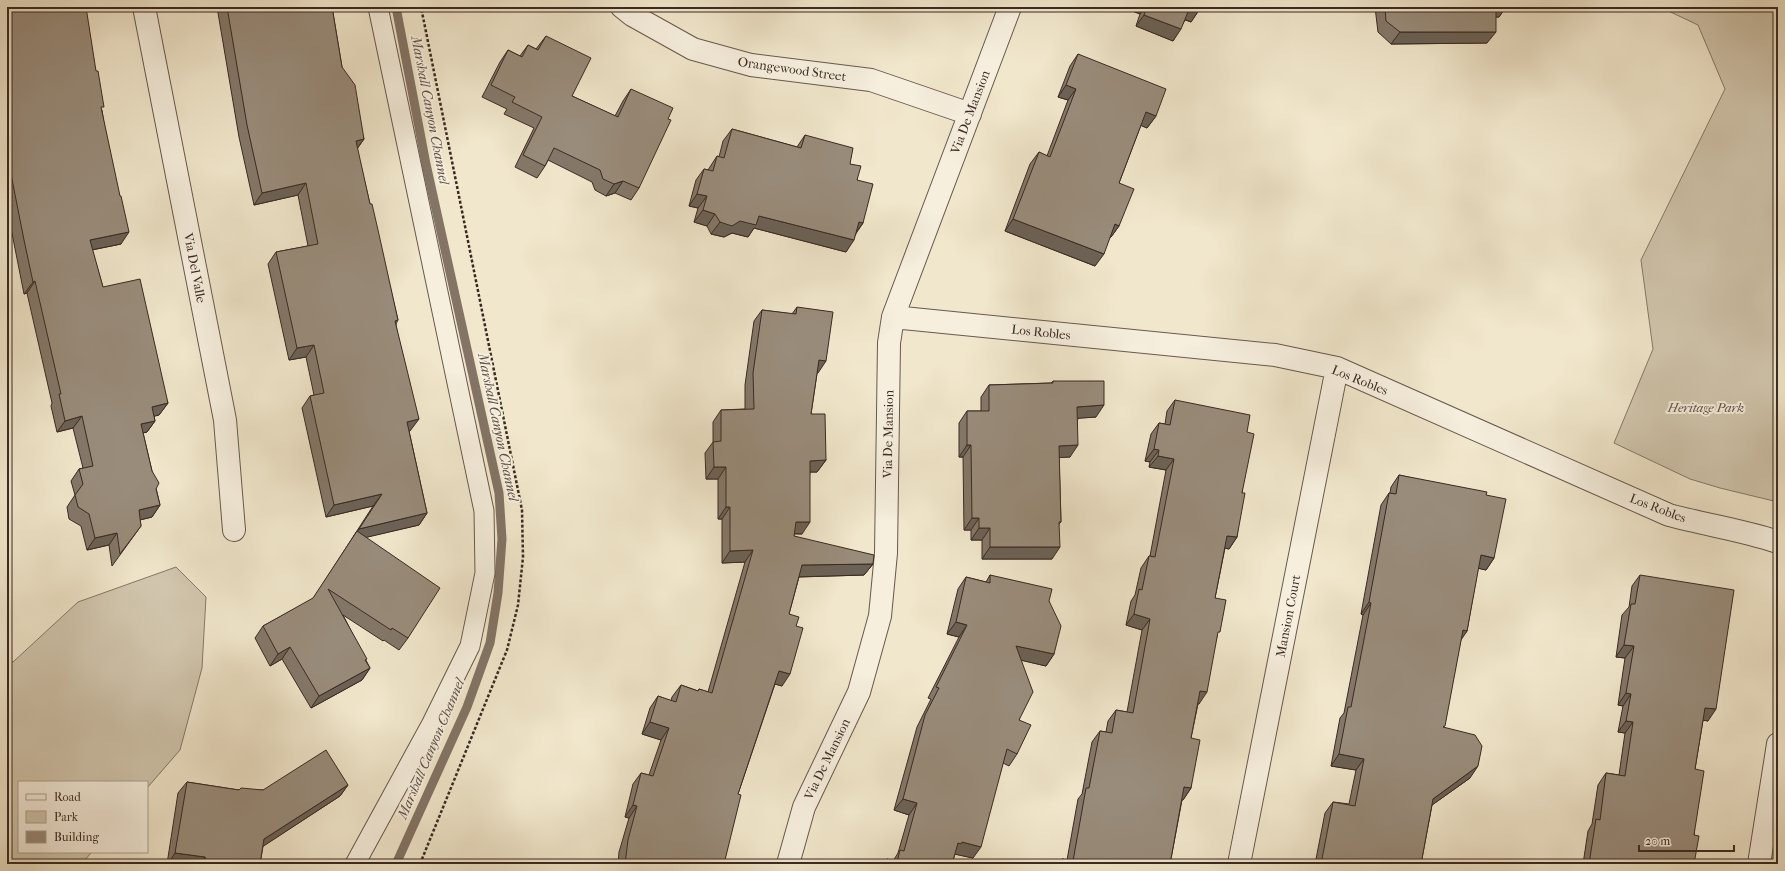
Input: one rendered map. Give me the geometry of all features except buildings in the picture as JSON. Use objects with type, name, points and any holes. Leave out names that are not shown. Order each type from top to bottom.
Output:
[{"type":"street","name":"Via Del Valle","points":[[144,7],[225,420],[234,530]]},
{"type":"street","name":"Orangewood Street","points":[[622,7],[632,15],[693,48],[751,65],[871,80],[970,114]]},
{"type":"street","name":"Via De Mansion","points":[[788,864],[804,807],[859,692],[880,616],[886,553],[889,343],[892,317],[1010,7]]},
{"type":"street","name":"Los Robles","points":[[892,317],[1275,355],[1336,368],[1670,515],[1699,523],[1751,533],[1778,542]]},
{"type":"street","name":"Mansion Court","points":[[1239,864],[1336,368]]},
{"type":"street","points":[[1759,864],[1778,744]]},
{"type":"lane","points":[[355,864],[432,723],[470,646],[485,573],[484,511],[378,7]]},
{"type":"green space","name":"Heritage Park","points":[[1660,7],[1778,7],[1778,502],[1690,479],[1614,443],[1653,349],[1641,260],[1725,89],[1698,25]]},
{"type":"green space","points":[[176,567],[206,597],[202,668],[180,750],[148,787],[148,781],[18,781],[18,853],[91,853],[81,864],[7,864],[7,661],[13,662],[78,602]]},
{"type":"waterway","name":"Marshall Canyon Channel","points":[[396,7],[426,164],[499,493],[502,539],[498,593],[490,643],[467,707],[396,864]]}]
